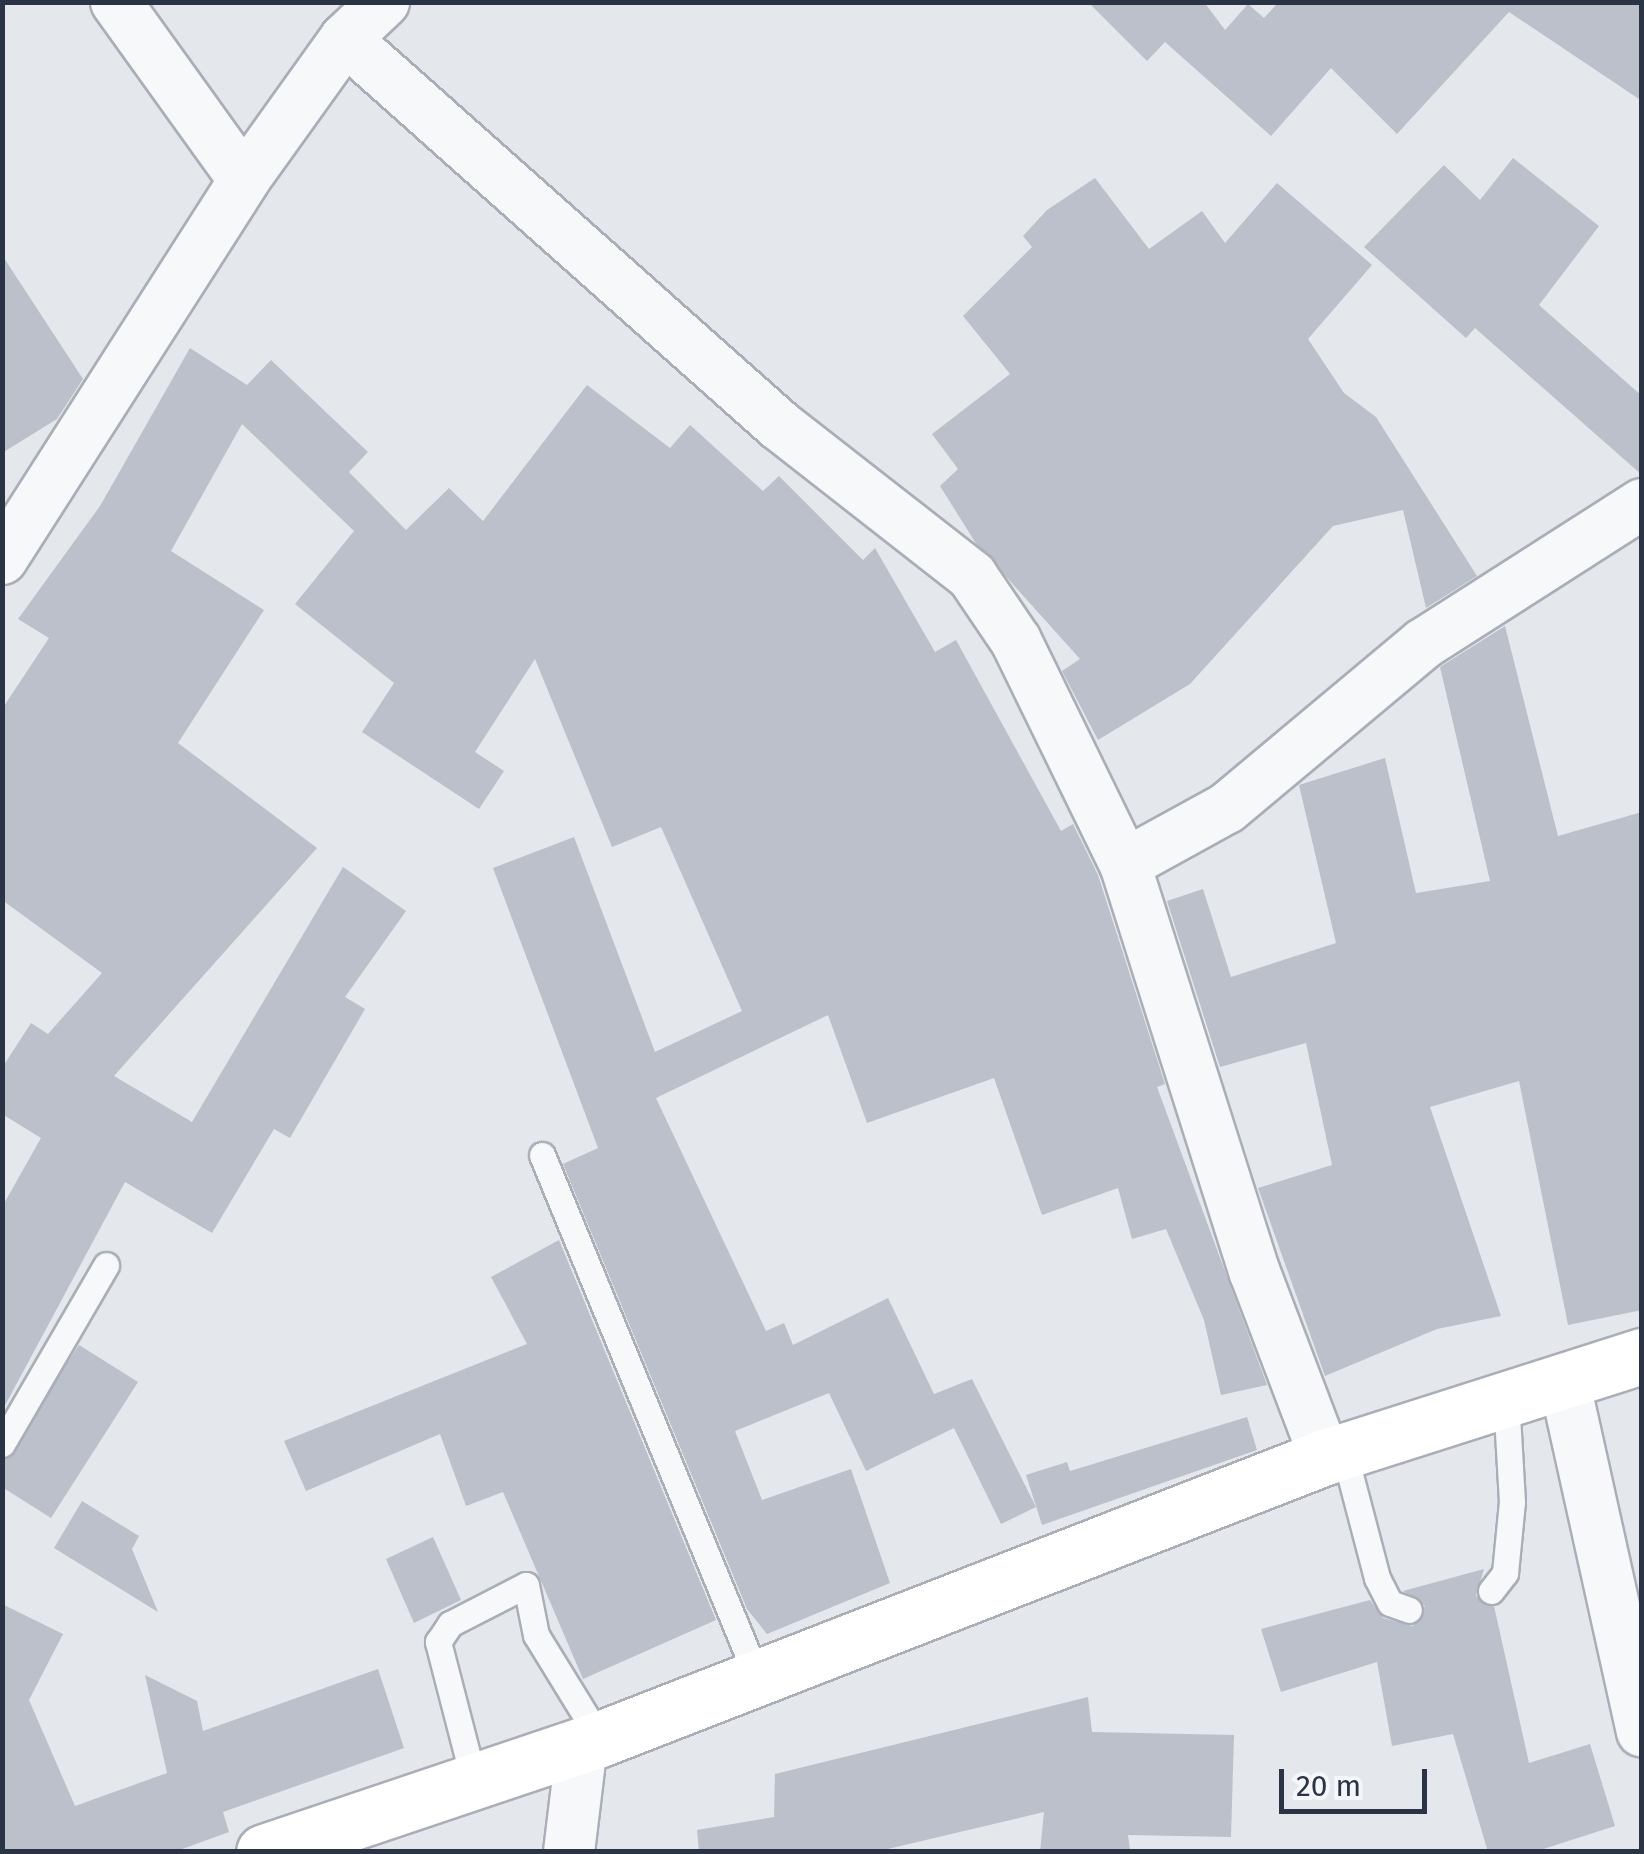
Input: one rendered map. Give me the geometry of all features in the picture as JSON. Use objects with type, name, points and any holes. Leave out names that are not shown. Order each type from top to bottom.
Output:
[{"type":"street","points":[[116,2],[244,180]]},
{"type":"street","points":[[2,559],[244,180],[345,39],[384,2]]},
{"type":"street","points":[[345,39],[779,425],[972,576],[1016,641],[1125,864],[1255,1274],[1334,1455]]},
{"type":"street","points":[[1125,864],[1227,808],[1423,644],[1642,504]]},
{"type":"street","points":[[264,1852],[591,1742],[1334,1455],[1642,1356]]},
{"type":"street","points":[[1564,1380],[1642,1731]]},
{"type":"street","points":[[569,1852],[591,1742]]},
{"type":"lane","points":[[542,1155],[758,1677]]},
{"type":"lane","points":[[2,1444],[106,1265]]},
{"type":"lane","points":[[1490,1591],[1505,1573],[1512,1502],[1506,1398]]},
{"type":"lane","points":[[1334,1455],[1377,1578],[1390,1603],[1409,1610]]},
{"type":"lane","points":[[474,1781],[438,1642],[450,1624],[526,1585],[536,1635],[591,1742]]},
{"type":"building","points":[[1088,2],[1204,2],[1225,30],[1248,4],[1264,18],[1279,2],[1642,2],[1642,101],[1509,12],[1397,134],[1331,68],[1271,136],[1165,42],[1147,61]]},
{"type":"building","points":[[1513,158],[1599,226],[1539,305],[1642,396],[1642,475],[1475,328],[1466,338],[1364,247],[1444,165],[1480,200]]},
{"type":"building","points":[[1095,178],[1149,249],[1202,211],[1225,243],[1277,183],[1372,265],[1308,339],[1344,393],[1376,417],[1477,576],[1426,608],[1403,510],[1333,526],[1190,684],[1098,740],[1062,671],[1080,659],[975,542],[940,486],[958,469],[932,434],[1010,374],[963,316],[1032,247],[1023,236],[1047,210]]},
{"type":"building","points":[[2,255],[83,379],[57,419],[2,453]]},
{"type":"building","points":[[190,348],[247,385],[271,360],[368,452],[349,472],[406,530],[449,488],[483,521],[587,385],[670,448],[690,425],[763,491],[779,476],[863,560],[875,548],[935,652],[956,640],[1061,831],[1073,824],[1098,875],[1165,1084],[1157,1087],[1267,1385],[1221,1395],[1204,1320],[1166,1229],[1132,1239],[1118,1188],[1042,1215],[994,1078],[867,1123],[828,1015],[656,1098],[766,1331],[784,1323],[793,1345],[888,1298],[934,1394],[972,1379],[1036,1507],[1001,1524],[954,1428],[866,1471],[829,1393],[735,1431],[762,1500],[851,1469],[890,1583],[767,1634],[747,1609],[563,1164],[598,1148],[493,868],[574,837],[655,1052],[742,1011],[661,827],[612,847],[535,659],[475,752],[504,771],[479,809],[362,732],[394,683],[295,604],[354,531],[242,424],[171,551],[264,610],[178,743],[317,848],[114,1076],[192,1122],[343,867],[406,911],[345,997],[365,1009],[290,1138],[274,1129],[212,1233],[125,1182],[2,1411],[2,1207],[41,1138],[2,1114],[2,1068],[31,1023],[48,1034],[102,973],[2,900],[2,709],[49,638],[18,619],[100,506]]},
{"type":"building","points":[[1505,626],[1558,836],[1642,812],[1642,1310],[1568,1325],[1519,1081],[1430,1107],[1501,1316],[1437,1329],[1325,1376],[1258,1188],[1332,1165],[1306,1043],[1220,1067],[1167,901],[1203,889],[1231,977],[1336,943],[1299,785],[1385,758],[1416,893],[1490,881],[1440,667]]},
{"type":"building","points":[[559,1240],[716,1620],[583,1679],[503,1492],[466,1506],[440,1434],[306,1491],[284,1441],[527,1344],[491,1277]]},
{"type":"building","points":[[79,1345],[138,1382],[51,1518],[2,1487],[2,1460]]},
{"type":"building","points":[[1247,1417],[1257,1450],[1042,1525],[1026,1475],[1067,1462],[1070,1471]]},
{"type":"building","points":[[82,1501],[139,1536],[132,1549],[158,1612],[54,1548]]},
{"type":"building","points":[[433,1537],[461,1600],[414,1623],[386,1559]]},
{"type":"building","points":[[1484,1569],[1476,1596],[1494,1606],[1529,1763],[1590,1744],[1615,1826],[1534,1852],[1488,1852],[1453,1734],[1392,1746],[1377,1662],[1281,1692],[1261,1629],[1370,1600],[1383,1618],[1413,1626],[1425,1606],[1403,1591]]},
{"type":"building","points":[[2,1604],[63,1634],[29,1700],[75,1806],[167,1773],[145,1675],[197,1701],[203,1731],[378,1669],[404,1748],[223,1812],[229,1832],[174,1852],[2,1852]]},
{"type":"building","points":[[1088,1697],[1092,1732],[1234,1735],[1231,1837],[1128,1835],[1130,1850],[1040,1852],[1044,1812],[875,1852],[699,1852],[697,1830],[774,1817],[775,1774]]}]
